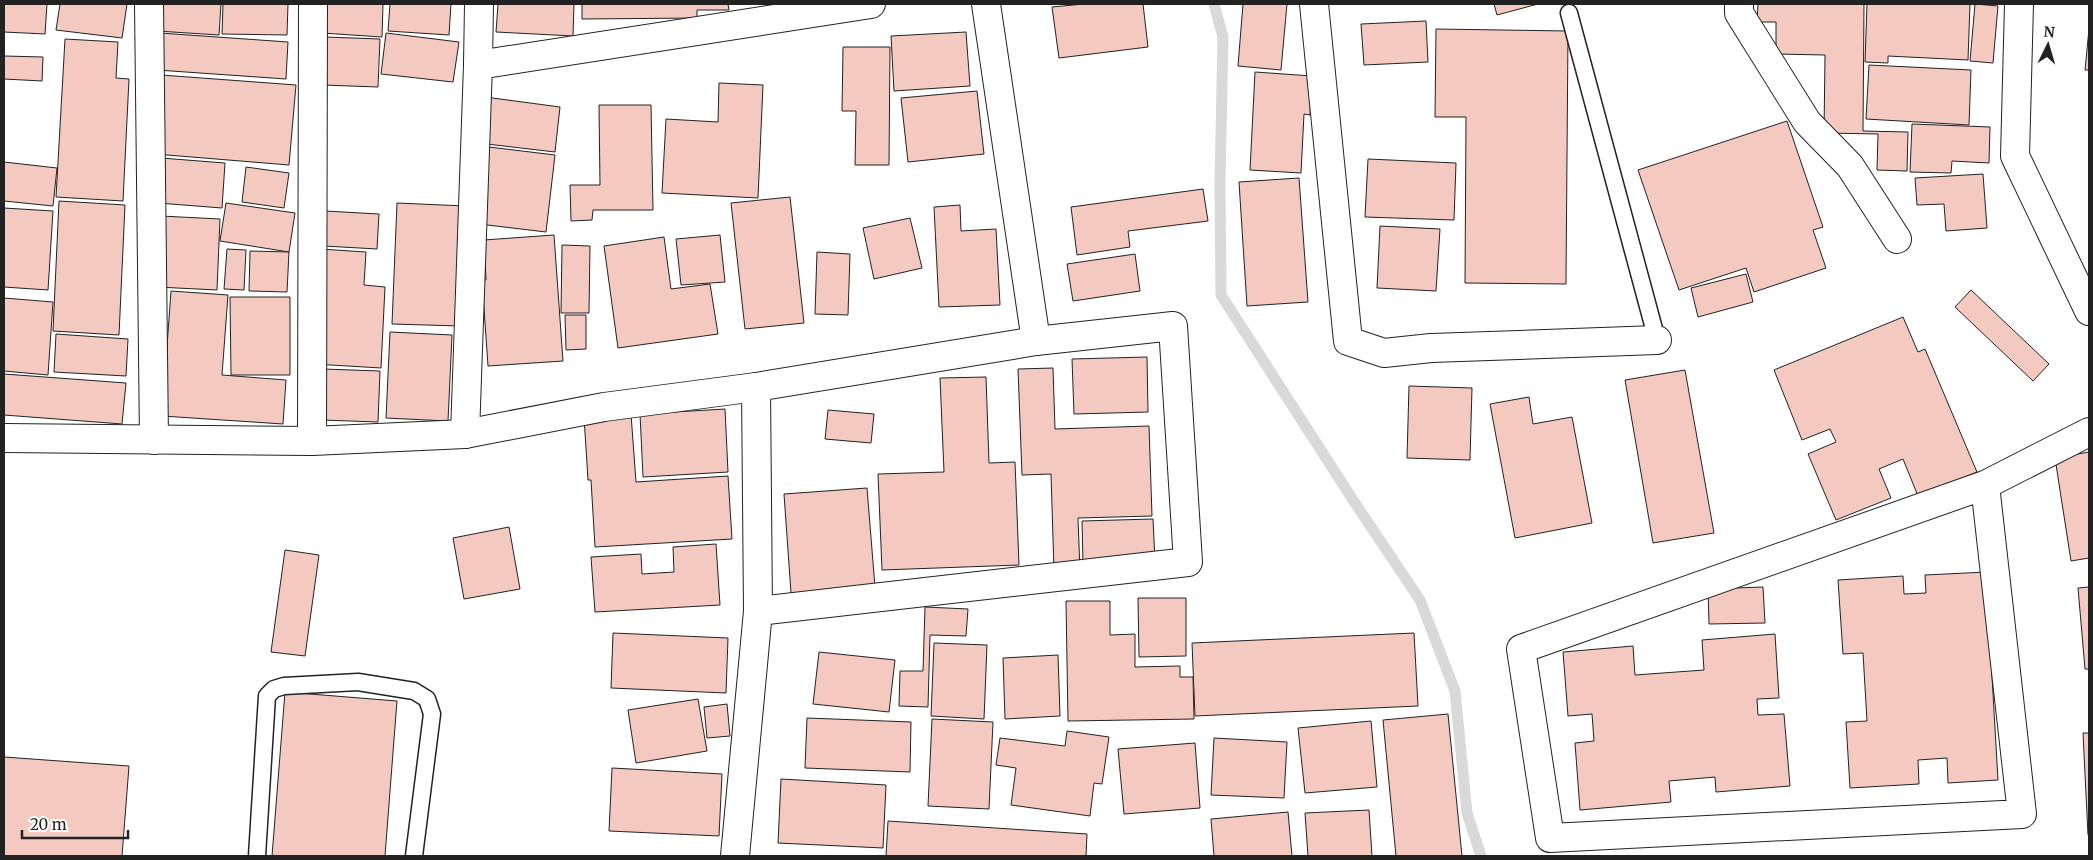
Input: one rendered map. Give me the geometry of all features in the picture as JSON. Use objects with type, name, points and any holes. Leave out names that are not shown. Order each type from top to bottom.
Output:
[{"type":"street","points":[[149,4],[154,440]]},
{"type":"street","points":[[312,441],[313,4]]},
{"type":"street","points":[[464,434],[478,65],[478,4]]},
{"type":"street","points":[[478,65],[744,14],[871,4]]},
{"type":"street","points":[[986,4],[1036,341]]},
{"type":"street","points":[[1314,4],[1348,341],[1384,353],[1432,348],[1657,340]]},
{"type":"street","points":[[1739,4],[1740,13],[1807,122],[1850,166],[1897,239]]},
{"type":"street","points":[[2019,4],[2015,156],[2089,311]]},
{"type":"street","points":[[4,438],[312,441],[464,434],[604,407],[756,387],[1036,341],[1173,326],[1188,562],[758,611]]},
{"type":"street","points":[[735,856],[758,611],[754,396],[756,387]]},
{"type":"street","points":[[1984,485],[2022,814],[1550,838],[1521,649],[1984,485],[2089,432]]},
{"type":"lane","points":[[1569,13],[1657,340]]},
{"type":"lane","points":[[257,856],[267,696],[274,689],[284,686],[358,682],[414,691],[427,699],[432,714],[414,856]]},
{"type":"building","points":[[4,4],[47,4],[45,34],[4,32]]},
{"type":"building","points":[[60,4],[127,4],[122,38],[56,30]]},
{"type":"building","points":[[159,4],[221,4],[219,35],[157,31]]},
{"type":"building","points":[[223,4],[288,4],[287,35],[222,34]]},
{"type":"building","points":[[324,4],[383,4],[382,37],[322,33]]},
{"type":"building","points":[[390,4],[451,4],[449,35],[388,31]]},
{"type":"building","points":[[498,4],[574,4],[573,36],[496,32]]},
{"type":"building","points":[[582,4],[728,4],[729,10],[697,10],[697,18],[582,19]]},
{"type":"building","points":[[1084,4],[1143,4],[1148,47],[1059,58],[1052,7]]},
{"type":"building","points":[[1243,4],[1287,4],[1281,70],[1238,66]]},
{"type":"building","points":[[1494,4],[1538,4],[1497,15]]},
{"type":"building","points":[[1758,4],[1864,4],[1863,131],[1908,132],[1907,171],[1877,170],[1878,134],[1824,133],[1825,55],[1776,54],[1776,22],[1757,22]]},
{"type":"building","points":[[1867,4],[1970,4],[1968,60],[1888,56],[1888,63],[1865,62]]},
{"type":"building","points":[[1975,4],[1998,6],[1993,63],[1970,61]]},
{"type":"building","points":[[1426,21],[1428,62],[1364,65],[1361,24]]},
{"type":"building","points":[[1436,29],[1568,31],[1566,284],[1465,283],[1466,117],[1435,117]]},
{"type":"building","points":[[2089,29],[2089,70],[2085,70]]},
{"type":"building","points":[[966,32],[970,86],[894,91],[891,36]]},
{"type":"building","points":[[160,33],[288,42],[286,79],[157,70]]},
{"type":"building","points":[[386,33],[459,42],[453,82],[381,74]]},
{"type":"building","points":[[325,37],[380,39],[378,87],[323,85]]},
{"type":"building","points":[[65,39],[118,42],[116,78],[129,79],[123,201],[56,197]]},
{"type":"building","points":[[843,47],[890,47],[889,165],[855,165],[856,111],[842,111]]},
{"type":"building","points":[[4,56],[43,57],[42,81],[4,79]]},
{"type":"building","points":[[1869,65],[1971,70],[1969,125],[1866,119]]},
{"type":"building","points":[[1255,72],[1312,76],[1310,115],[1304,114],[1301,173],[1250,170]]},
{"type":"building","points":[[161,75],[296,85],[289,165],[155,154]]},
{"type":"building","points":[[719,83],[763,85],[758,198],[662,193],[666,119],[718,122]]},
{"type":"building","points":[[977,91],[984,154],[908,162],[901,98]]},
{"type":"building","points":[[485,97],[560,107],[555,152],[478,143]]},
{"type":"building","points":[[599,105],[651,105],[653,210],[593,210],[592,220],[571,221],[570,185],[600,185]]},
{"type":"building","points":[[1787,121],[1823,227],[1813,230],[1826,268],[1754,292],[1746,268],[1679,290],[1638,170]]},
{"type":"building","points":[[1912,124],[1990,127],[1989,163],[1952,161],[1951,173],[1910,172]]},
{"type":"building","points":[[489,147],[555,155],[546,232],[479,224]]},
{"type":"building","points":[[161,158],[225,163],[222,208],[158,203]]},
{"type":"building","points":[[1368,159],[1456,163],[1454,220],[1365,217]]},
{"type":"building","points":[[4,162],[57,168],[53,206],[4,201]]},
{"type":"building","points":[[246,167],[289,173],[284,208],[242,202]]},
{"type":"building","points":[[1983,174],[1987,228],[1946,231],[1944,204],[1917,205],[1915,178]]},
{"type":"building","points":[[1299,178],[1308,302],[1247,306],[1239,182]]},
{"type":"building","points":[[1203,189],[1208,221],[1128,231],[1130,247],[1077,255],[1071,207]]},
{"type":"building","points":[[790,197],[804,323],[745,329],[731,203]]},
{"type":"building","points":[[59,201],[125,205],[119,335],[53,331]]},
{"type":"building","points":[[226,203],[295,213],[289,252],[220,241]]},
{"type":"building","points":[[397,203],[465,206],[460,326],[392,324]]},
{"type":"building","points":[[960,205],[961,231],[996,229],[1000,305],[939,307],[934,207]]},
{"type":"building","points":[[4,208],[53,211],[48,290],[4,287]]},
{"type":"building","points":[[325,211],[379,214],[377,249],[324,246]]},
{"type":"building","points":[[161,216],[220,219],[217,290],[157,287]]},
{"type":"building","points":[[910,218],[922,268],[874,279],[863,228]]},
{"type":"building","points":[[1380,226],[1440,229],[1436,291],[1377,288]]},
{"type":"building","points":[[554,235],[563,361],[488,366],[482,280],[486,280],[484,240]]},
{"type":"building","points":[[720,235],[725,282],[681,285],[676,239]]},
{"type":"building","points":[[664,237],[671,289],[710,284],[718,334],[618,348],[604,246]]},
{"type":"building","points":[[562,245],[590,246],[589,313],[561,313]]},
{"type":"building","points":[[227,249],[246,250],[244,290],[224,289]]},
{"type":"building","points":[[320,249],[366,252],[364,285],[385,287],[381,368],[314,364]]},
{"type":"building","points":[[250,251],[289,252],[287,292],[249,291]]},
{"type":"building","points":[[817,252],[850,254],[848,315],[815,314]]},
{"type":"building","points":[[1135,254],[1140,291],[1073,301],[1067,264]]},
{"type":"building","points":[[1746,274],[1753,302],[1698,317],[1691,288]]},
{"type":"building","points":[[1971,290],[2049,364],[2033,381],[1955,307]]},
{"type":"building","points":[[171,291],[228,295],[222,375],[286,380],[283,424],[162,416]]},
{"type":"building","points":[[230,297],[290,297],[290,375],[231,375]]},
{"type":"building","points":[[4,298],[53,302],[48,375],[4,371]]},
{"type":"building","points":[[565,315],[586,315],[586,349],[566,350]]},
{"type":"building","points":[[1903,317],[1918,352],[1925,349],[1977,472],[1918,496],[1903,459],[1879,469],[1891,498],[1836,520],[1808,454],[1836,442],[1830,429],[1802,440],[1774,370]]},
{"type":"building","points":[[390,332],[452,335],[448,421],[386,418]]},
{"type":"building","points":[[56,334],[128,339],[126,376],[54,372]]},
{"type":"building","points":[[1147,357],[1148,412],[1074,414],[1072,359]]},
{"type":"building","points":[[1053,368],[1055,429],[1149,426],[1152,516],[1078,518],[1080,571],[1054,571],[1051,474],[1022,475],[1018,369]]},
{"type":"building","points":[[323,369],[380,371],[378,422],[321,420]]},
{"type":"building","points":[[1685,370],[1714,533],[1653,543],[1625,380]]},
{"type":"building","points":[[4,374],[126,383],[122,424],[4,415]]},
{"type":"building","points":[[986,377],[989,463],[1015,462],[1019,565],[882,570],[878,474],[944,472],[940,378]]},
{"type":"building","points":[[1409,386],[1472,388],[1470,460],[1407,458]]},
{"type":"building","points":[[1529,397],[1533,424],[1572,417],[1592,523],[1515,538],[1490,404]]},
{"type":"building","points":[[725,409],[728,472],[643,477],[640,414]]},
{"type":"building","points":[[828,410],[874,414],[871,443],[825,439]]},
{"type":"building","points":[[631,414],[636,482],[728,476],[732,539],[595,547],[591,480],[588,480],[584,417]]},
{"type":"building","points":[[2089,452],[2089,558],[2071,561],[2055,458]]},
{"type":"building","points":[[867,488],[875,587],[791,593],[784,494]]},
{"type":"building","points":[[1153,519],[1155,561],[1083,563],[1082,521]]},
{"type":"building","points":[[509,527],[520,589],[464,599],[453,538]]},
{"type":"building","points":[[716,544],[720,605],[595,612],[591,557],[641,554],[642,574],[674,572],[673,547]]},
{"type":"building","points":[[285,550],[319,555],[305,656],[271,652]]},
{"type":"building","points":[[1986,572],[1998,780],[1948,783],[1947,758],[1918,760],[1919,784],[1850,788],[1846,722],[1867,721],[1863,653],[1843,654],[1838,580],[1903,576],[1904,594],[1926,593],[1925,575]]},
{"type":"building","points":[[1763,587],[1765,623],[1709,624],[1708,589]]},
{"type":"building","points":[[2089,587],[2089,669],[2085,669],[2078,588]]},
{"type":"building","points":[[1138,598],[1186,598],[1186,656],[1139,657]]},
{"type":"building","points":[[1066,601],[1110,601],[1110,635],[1135,634],[1135,667],[1180,666],[1180,677],[1193,677],[1194,719],[1068,721]]},
{"type":"building","points":[[925,607],[968,609],[966,636],[930,635],[928,707],[899,706],[900,671],[923,671]]},
{"type":"building","points":[[613,633],[728,638],[726,693],[611,688]]},
{"type":"building","points":[[1414,633],[1418,706],[1195,716],[1192,643]]},
{"type":"building","points":[[1775,634],[1779,698],[1757,699],[1758,715],[1784,714],[1790,786],[1716,792],[1715,777],[1669,781],[1671,802],[1580,810],[1575,743],[1594,741],[1592,714],[1568,716],[1563,652],[1633,646],[1635,675],[1704,670],[1702,640]]},
{"type":"building","points":[[934,643],[987,645],[984,719],[931,716]]},
{"type":"building","points":[[819,652],[895,660],[889,712],[813,704]]},
{"type":"building","points":[[1058,655],[1060,716],[1005,719],[1003,658]]},
{"type":"building","points":[[285,692],[397,701],[385,856],[272,856]]},
{"type":"building","points":[[698,699],[707,751],[636,763],[628,710]]},
{"type":"building","points":[[727,704],[730,736],[707,738],[704,707]]},
{"type":"building","points":[[1448,714],[1462,856],[1396,856],[1383,720]]},
{"type":"building","points":[[807,718],[911,722],[910,772],[805,768]]},
{"type":"building","points":[[932,719],[993,722],[989,809],[928,806]]},
{"type":"building","points":[[1371,721],[1377,787],[1305,793],[1298,728]]},
{"type":"building","points":[[1067,731],[1109,737],[1102,784],[1094,783],[1090,816],[1011,805],[1016,768],[996,765],[1000,738],[1065,746]]},
{"type":"building","points":[[2083,733],[2089,733],[2089,835],[2088,835]]},
{"type":"building","points":[[1214,738],[1287,742],[1284,798],[1211,795]]},
{"type":"building","points":[[1195,743],[1200,808],[1124,814],[1118,749]]},
{"type":"building","points":[[4,757],[129,766],[122,856],[4,856]]},
{"type":"building","points":[[612,768],[722,774],[719,836],[609,831]]},
{"type":"building","points":[[781,779],[886,785],[883,848],[778,843]]},
{"type":"building","points":[[1369,810],[1372,856],[1308,856],[1305,813]]},
{"type":"building","points":[[1288,812],[1292,856],[1214,856],[1211,819]]},
{"type":"building","points":[[888,821],[1087,834],[1086,856],[886,856]]},
{"type":"waterway","points":[[1214,4],[1223,37],[1220,183],[1221,295],[1420,600],[1455,691],[1467,813],[1481,856]]}]
